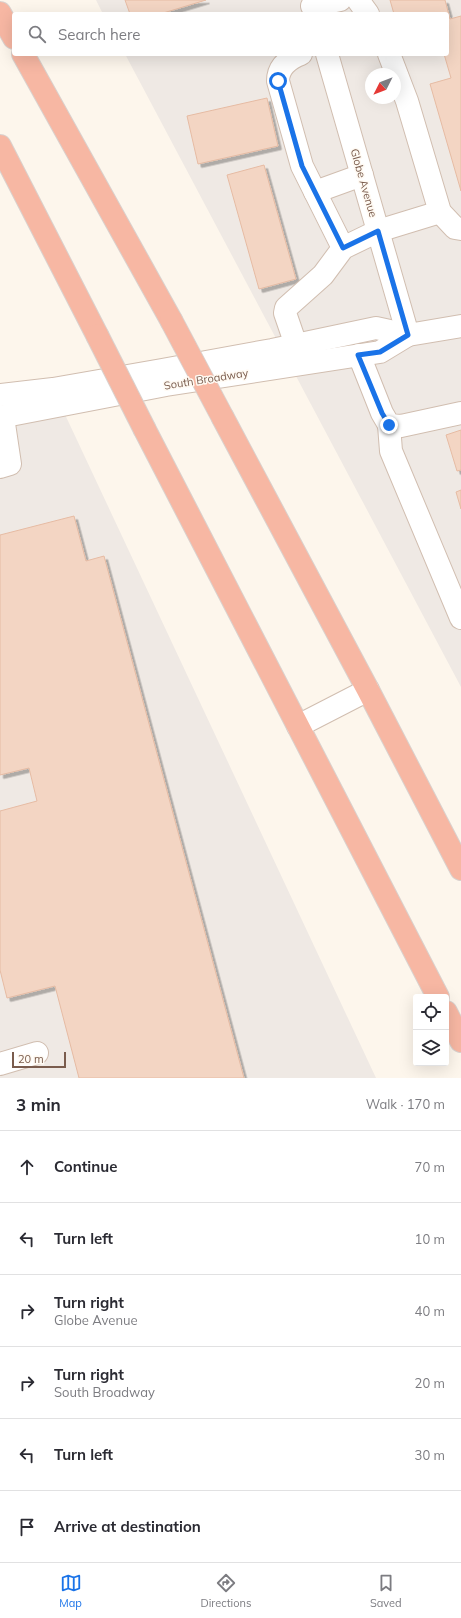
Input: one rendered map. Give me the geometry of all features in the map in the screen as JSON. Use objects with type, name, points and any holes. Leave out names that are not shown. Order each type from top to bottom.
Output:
[{"type":"highway","points":[[0,12],[12,34]]},
{"type":"highway","points":[[24,56],[171,320],[368,690],[461,869]]},
{"type":"highway","points":[[0,146],[436,994]]},
{"type":"highway","points":[[449,1018],[461,1041]]},
{"type":"street","points":[[313,7],[340,0]]},
{"type":"street","points":[[358,0],[367,12]]},
{"type":"street","points":[[296,56],[291,58],[283,65],[278,74],[278,81],[302,166],[343,248]]},
{"type":"street","name":"Globe Avenue","points":[[328,56],[408,335]]},
{"type":"street","points":[[390,56],[407,101],[440,212],[455,228],[461,229]]},
{"type":"street","points":[[315,192],[362,175]]},
{"type":"street","points":[[296,345],[285,313],[286,308],[323,275],[343,248],[378,231],[440,212]]},
{"type":"street","name":"South Broadway","points":[[1,417],[166,385],[380,352],[408,335],[461,326]]},
{"type":"street","name":"South Broadway","points":[[0,395],[76,385],[296,345],[376,328],[408,335]]},
{"type":"street","points":[[358,355],[382,413],[389,425],[392,451],[461,618]]},
{"type":"street","points":[[389,425],[401,426],[461,413]]},
{"type":"street","points":[[0,467],[10,464],[1,417]]},
{"type":"street","points":[[298,726],[368,690]]},
{"type":"street","points":[[0,1064],[37,1053]]},
{"type":"shaded area","points":[[96,0],[461,0],[461,687],[126,56],[449,56],[449,12],[102,12]]},
{"type":"shaded area","points":[[61,406],[376,1078],[0,1078],[0,417]]},
{"type":"building","points":[[125,0],[206,0],[167,12],[129,12]]},
{"type":"building","points":[[390,0],[445,0],[448,12],[393,12]]},
{"type":"building","points":[[449,15],[450,19],[461,16],[461,191],[430,84],[451,78],[445,56],[449,56]]},
{"type":"building","points":[[267,98],[278,146],[198,164],[187,116]]},
{"type":"building","points":[[264,165],[296,279],[259,289],[227,175]]},
{"type":"building","points":[[461,430],[461,470],[457,471],[446,435]]},
{"type":"building","points":[[461,490],[461,509],[456,492]]},
{"type":"building","points":[[74,516],[86,561],[104,556],[244,1078],[79,1078],[55,986],[7,998],[0,970],[0,811],[37,801],[29,768],[0,775],[0,535]]},
{"type":"route","points":[[278,81],[302,166],[343,248],[378,231],[408,335],[380,352],[358,355],[382,413],[389,425]]}]
